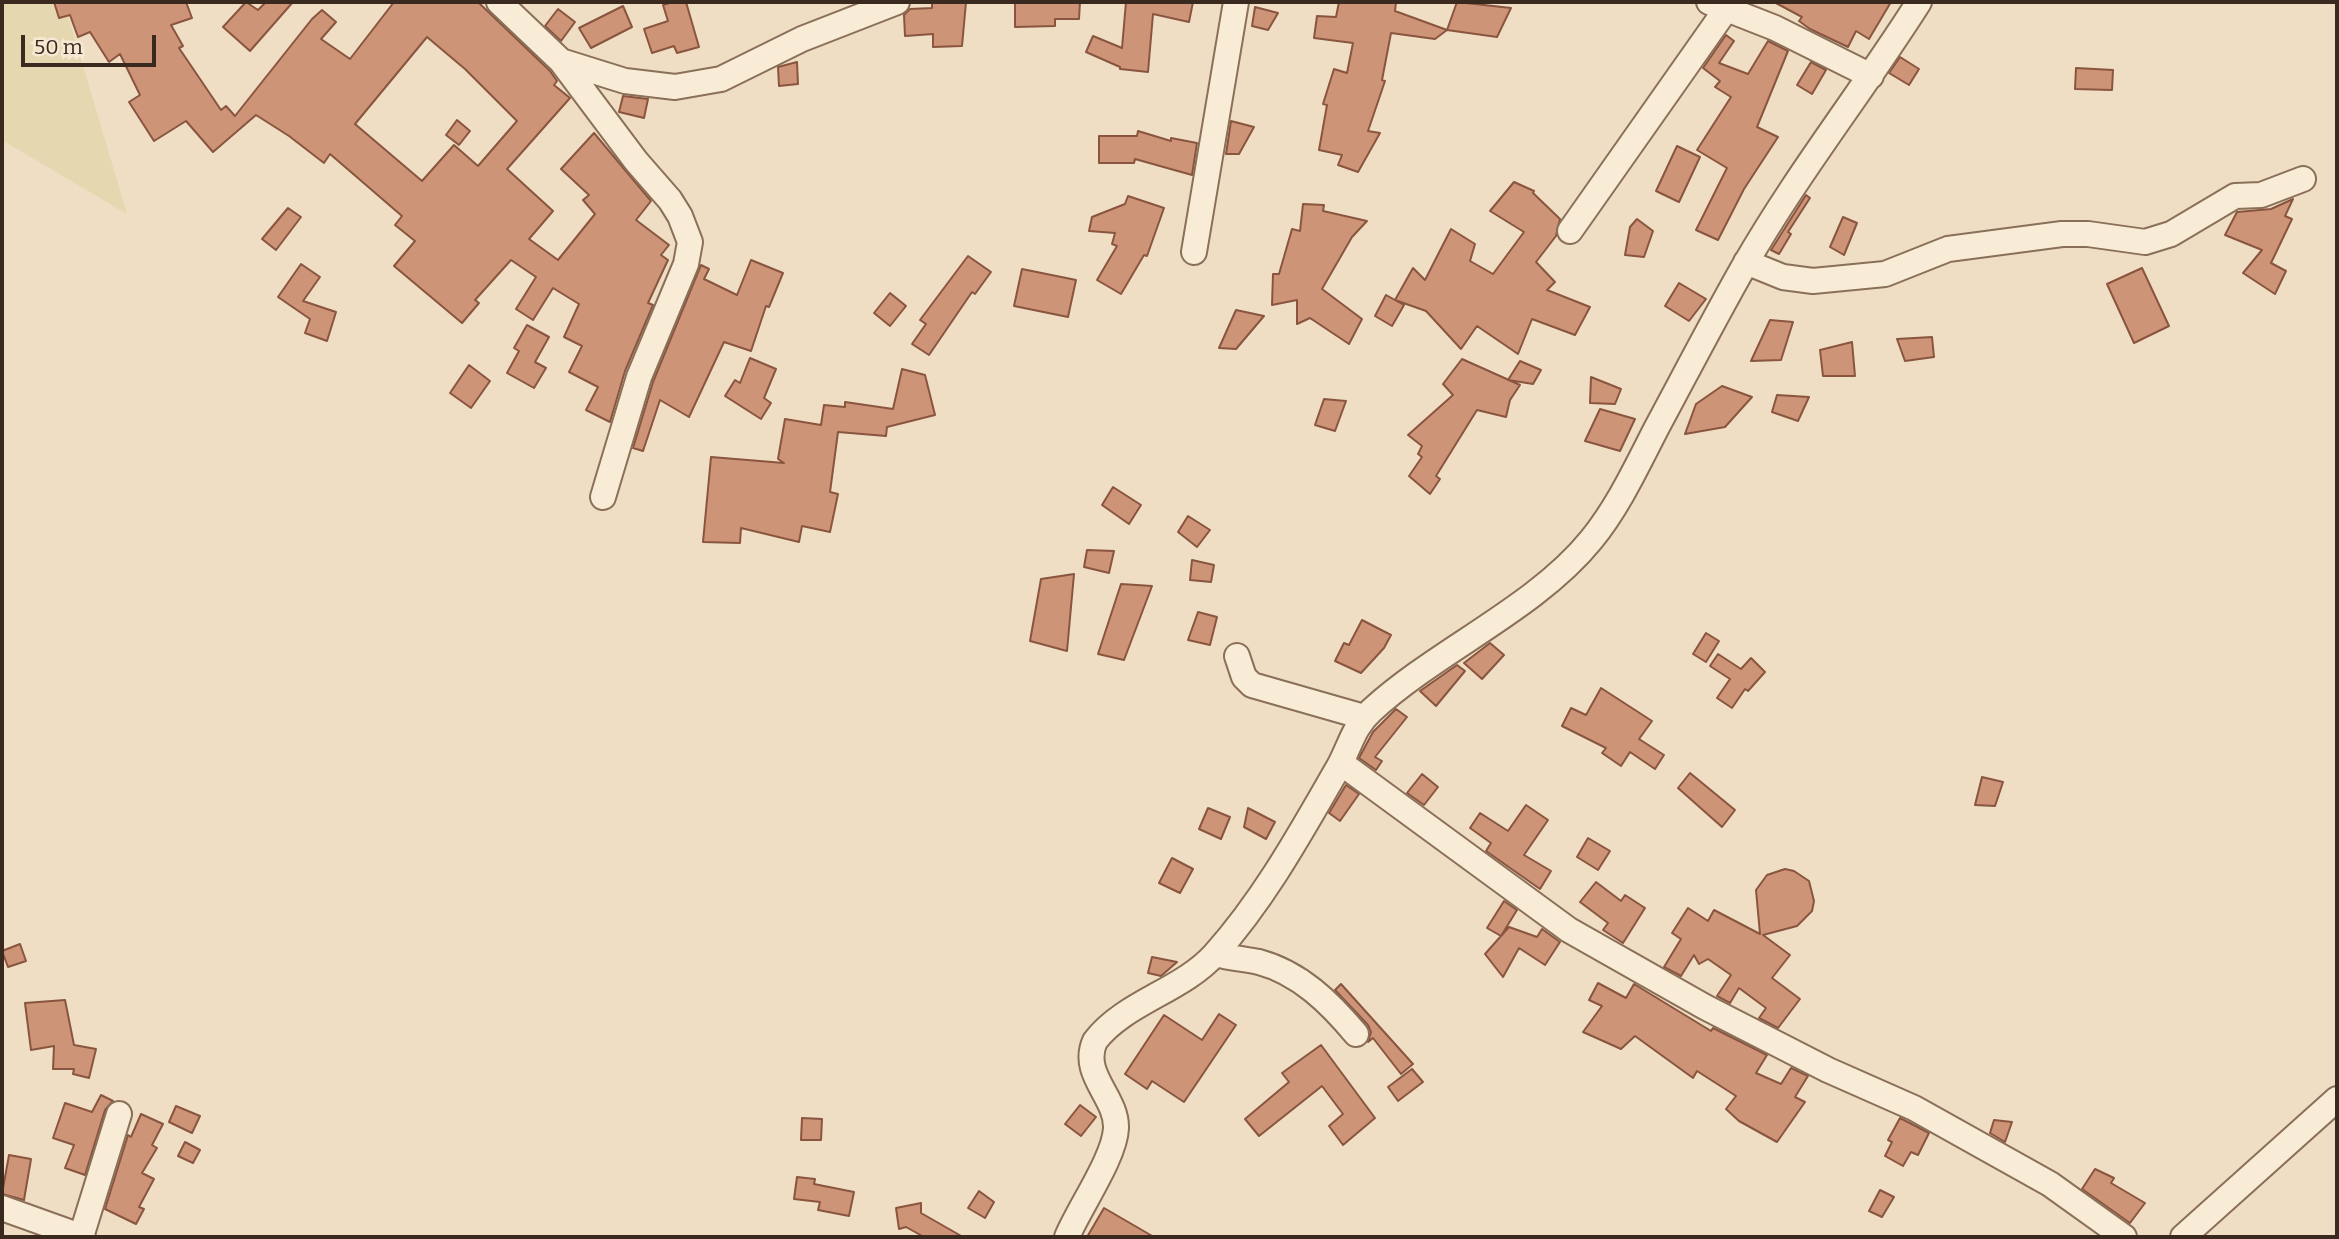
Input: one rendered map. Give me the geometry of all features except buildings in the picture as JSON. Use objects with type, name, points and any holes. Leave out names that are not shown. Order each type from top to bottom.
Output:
[{"type":"street","points":[[499,2],[561,61],[636,161],[670,200],[687,230],[690,242],[686,264],[639,377],[603,497]]},
{"type":"street","points":[[561,61],[625,81],[675,87],[702,85],[721,79],[802,39],[897,2]]},
{"type":"street","points":[[1194,252],[1236,2]]},
{"type":"street","points":[[1067,1237],[1113,1144],[1116,1125],[1091,1064],[1095,1041],[1132,1011],[1187,978],[1216,954],[1266,891],[1341,763],[1354,730],[1364,717],[1394,691],[1552,578],[1591,540],[1620,495],[1746,262],[1785,198],[1871,76],[1919,2]]},
{"type":"street","points":[[1570,231],[1718,5],[1871,76]]},
{"type":"street","points":[[1746,262],[1783,277],[1813,281],[1895,272],[1948,249],[2062,234],[2088,234],[2145,243],[2171,234],[2235,196],[2261,195],[2303,180]]},
{"type":"street","points":[[1237,656],[1244,677],[1252,685],[1364,717]]},
{"type":"street","points":[[1341,763],[1569,930],[1705,1007],[1828,1070],[1914,1108],[2050,1184],[2124,1237]]},
{"type":"street","points":[[1216,954],[1262,963],[1305,985],[1331,1003],[1356,1034]]},
{"type":"street","points":[[2183,1237],[2337,1099]]},
{"type":"street","points":[[2,1208],[82,1237],[119,1114]]},
{"type":"shaded area","points":[[2,2],[64,2],[127,214],[2,140]]}]
